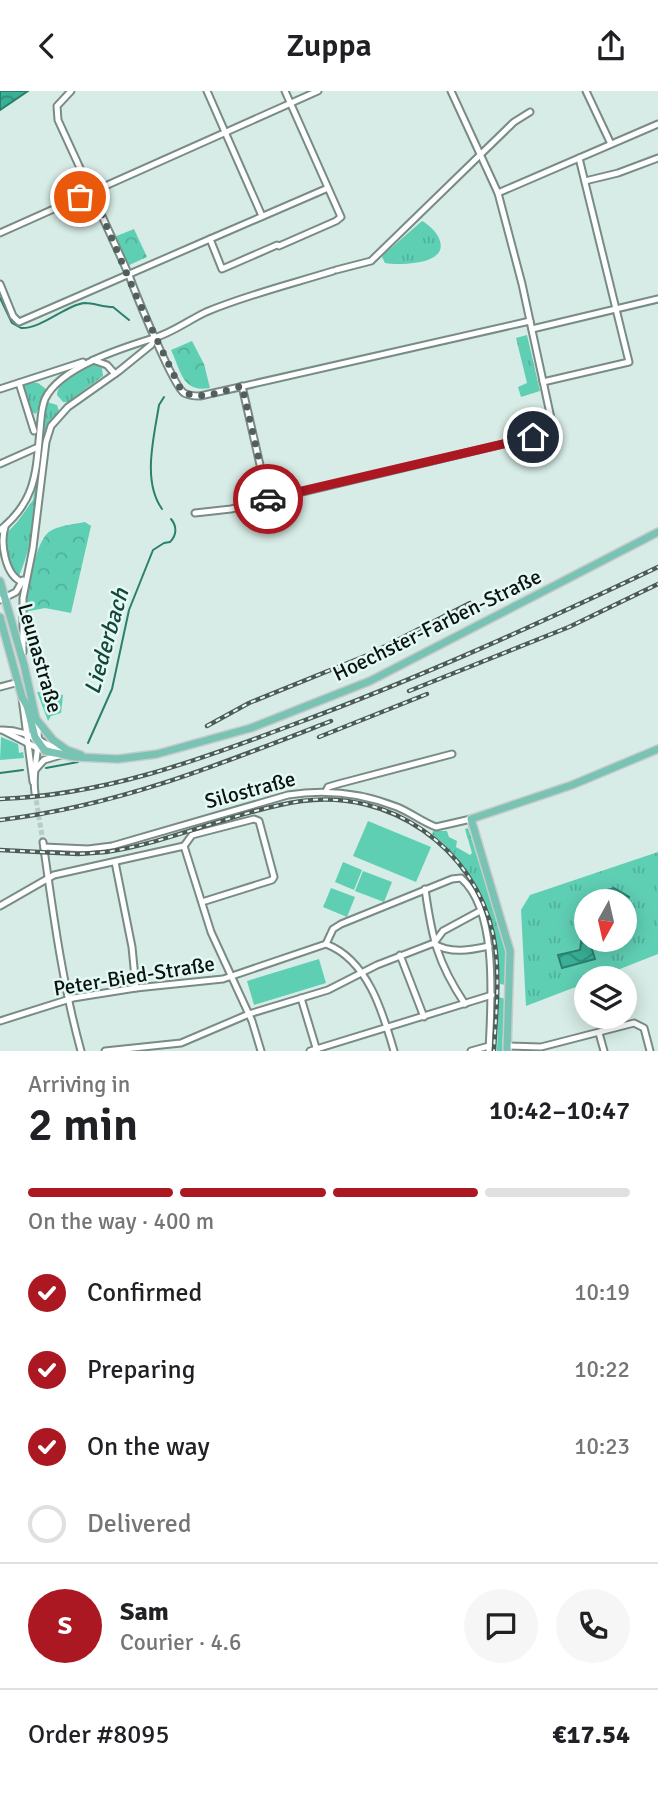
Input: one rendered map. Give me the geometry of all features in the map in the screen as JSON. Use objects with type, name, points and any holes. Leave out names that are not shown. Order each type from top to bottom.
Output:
[{"type":"main road","name":"Hoechster-Farben-Straße","points":[[35,741],[61,755],[127,759],[157,754],[235,733],[388,673],[658,532]]},
{"type":"main road","points":[[641,541],[658,541]]},
{"type":"main road","name":"Leunastraße","points":[[0,580],[2,599],[24,665],[36,719],[53,740],[77,754],[92,757]]},
{"type":"main road","name":"Leunastraße","points":[[0,617],[6,651],[27,706],[35,741]]},
{"type":"main road","name":"Silostraße","points":[[471,819],[572,785],[658,749]]},
{"type":"main road","points":[[471,819],[510,951],[508,1049]]},
{"type":"street","points":[[71,91],[59,101],[56,111],[155,338],[181,390],[187,395],[200,396],[530,321]]},
{"type":"street","points":[[207,91],[262,216]]},
{"type":"street","points":[[210,239],[222,269],[341,217],[285,91]]},
{"type":"street","points":[[0,233],[318,91]]},
{"type":"street","points":[[195,513],[213,512],[268,500],[554,432],[498,193],[452,91]]},
{"type":"street","points":[[586,91],[611,144]]},
{"type":"street","points":[[0,389],[155,338],[207,312],[334,270],[371,261],[514,122],[530,113]]},
{"type":"street","points":[[498,193],[658,124]]},
{"type":"street","points":[[543,383],[629,362],[579,158]]},
{"type":"street","points":[[585,181],[658,159]]},
{"type":"street","points":[[0,284],[13,316],[19,323],[328,188]]},
{"type":"street","points":[[532,329],[658,299]]},
{"type":"street","points":[[24,665],[22,618],[49,432],[69,406],[115,374],[151,345],[155,338]]},
{"type":"street","points":[[94,360],[107,365],[115,374]]},
{"type":"street","points":[[0,528],[17,515],[29,497],[42,409],[50,390],[67,375],[94,360]]},
{"type":"street","points":[[102,384],[107,365]]},
{"type":"street","points":[[19,383],[34,431]]},
{"type":"street","points":[[242,386],[268,500]]},
{"type":"street","points":[[0,464],[38,447]]},
{"type":"street","points":[[25,454],[31,456],[36,463]]},
{"type":"street","points":[[0,521],[7,524]]},
{"type":"street","points":[[7,524],[2,541],[11,574],[22,582]]},
{"type":"street","points":[[2,599],[16,592],[27,575]]},
{"type":"street","points":[[0,687],[19,682]]},
{"type":"street","name":"Leunastraße","points":[[22,697],[23,714],[35,741],[33,782]]},
{"type":"street","points":[[11,730],[20,723],[23,714]]},
{"type":"street","points":[[35,793],[33,782],[36,719]]},
{"type":"street","points":[[1,730],[17,738],[35,741]]},
{"type":"street","points":[[1,730],[11,730],[35,741],[77,754]]},
{"type":"street","points":[[326,792],[328,787],[452,754]]},
{"type":"street","points":[[34,770],[48,758],[61,755]]},
{"type":"street","name":"Silostraße","points":[[47,880],[43,844],[88,849],[112,846],[288,795],[326,792],[382,802],[411,813],[436,827],[471,819]]},
{"type":"street","points":[[0,906],[54,875],[184,846],[192,835],[254,819],[259,821],[274,877],[272,880],[202,902]]},
{"type":"street","points":[[184,846],[211,932],[249,1014],[261,1051]]},
{"type":"street","points":[[115,862],[132,947],[136,988]]},
{"type":"street","points":[[394,1051],[379,1005],[361,973],[350,960],[326,944],[333,929],[341,924],[452,879],[461,878],[468,884],[480,911],[489,946],[492,995],[489,1048],[471,1051]]},
{"type":"street","points":[[47,880],[67,1000],[80,1051]]},
{"type":"street","points":[[425,890],[434,943],[452,984],[465,1005]]},
{"type":"street","points":[[105,1051],[181,1043],[249,1014],[328,990],[400,955],[434,943],[443,930],[480,911]]},
{"type":"street","points":[[434,943],[440,947],[466,951],[489,946]]},
{"type":"street","name":"Peter-Bied-Straße","points":[[0,1021],[67,1000],[136,988],[223,979],[326,944]]},
{"type":"street","points":[[400,955],[424,1017]]},
{"type":"street","points":[[301,998],[314,1051],[492,995]]},
{"type":"street","points":[[508,1049],[555,1048],[634,1023],[644,1028],[650,1051]]},
{"type":"street","points":[[599,1033],[604,1051]]},
{"type":"green space","points":[[422,221],[432,228],[439,239],[441,244],[437,255],[414,263],[385,263],[382,257],[384,254]]},
{"type":"green space","points":[[134,229],[147,257],[127,266],[114,237]]},
{"type":"green space","points":[[527,335],[540,391],[521,397],[518,387],[527,383],[516,338]]},
{"type":"green space","points":[[192,341],[204,364],[210,388],[201,389],[188,384],[180,373],[171,350]]},
{"type":"green space","points":[[89,365],[102,368],[103,376],[68,402],[63,402],[57,395],[61,385]]},
{"type":"green space","points":[[24,383],[38,383],[46,389],[36,414],[29,411],[24,392]]},
{"type":"green space","points":[[47,402],[57,405],[59,411],[44,442],[35,520],[19,576],[9,557],[5,535],[33,500]]},
{"type":"green space","points":[[85,522],[91,526],[71,613],[45,608],[25,612],[36,555],[46,535],[60,527]]},
{"type":"green space","points":[[37,692],[63,695],[61,713],[51,716],[48,721]]},
{"type":"green space","points":[[1,737],[18,744],[19,753],[23,752],[24,758],[0,760]]},
{"type":"green space","points":[[368,821],[431,847],[416,882],[353,856]]},
{"type":"green space","points":[[468,828],[503,938],[506,985],[500,984],[495,941],[483,901],[462,865],[432,834],[433,831],[447,831],[449,837],[457,841],[456,847],[470,855],[472,853],[465,829]]},
{"type":"green space","points":[[658,852],[658,954],[628,966],[574,966],[574,988],[526,1006],[521,910],[530,895]]},
{"type":"green space","points":[[343,862],[362,870],[354,890],[335,882]]},
{"type":"green space","points":[[363,871],[392,882],[384,902],[355,891]]},
{"type":"green space","points":[[331,888],[355,897],[347,917],[323,907]]},
{"type":"green space","points":[[319,959],[326,983],[254,1005],[247,981]]},
{"type":"green space","points":[[499,997],[505,999],[502,1051],[497,1051]]},
{"type":"water","points":[[0,91],[28,91],[0,110]]},
{"type":"water","points":[[574,951],[593,952],[595,959],[562,968],[558,955]]},
{"type":"waterway","name":"Liederbach","points":[[0,298],[12,323],[21,328],[37,325],[70,307],[85,303],[113,307],[129,320]]},
{"type":"waterway","name":"Liederbach","points":[[162,509],[152,485],[151,458],[159,405],[164,397]]},
{"type":"waterway","name":"Liederbach","points":[[88,743],[112,689],[129,610],[153,550],[170,542],[174,536],[175,528],[171,519]]},
{"type":"waterway","name":"Liederbach","points":[[46,768],[78,762]]},
{"type":"waterway","name":"Liederbach","points":[[0,773],[23,770]]},
{"type":"tunnel","points":[[35,793],[43,842]]},
{"type":"railway","points":[[0,799],[76,791],[113,783],[220,751],[431,670],[658,567]]},
{"type":"railway","points":[[409,691],[569,627],[658,584]]},
{"type":"railway","points":[[207,726],[249,703],[370,654],[470,603]]},
{"type":"railway","points":[[319,737],[427,694]]},
{"type":"railway","points":[[0,820],[86,805],[128,794],[209,768],[331,721]]},
{"type":"railway","points":[[0,850],[78,854],[106,852],[302,801],[334,800],[366,804],[396,815],[423,830],[447,851],[467,875],[483,903],[493,934],[497,963],[494,1051]]},
{"type":"way so far","points":[[80,197],[92,192],[155,338],[181,390],[187,395],[200,396],[242,386],[268,499]]},
{"type":"route","points":[[268,499],[533,437]]}]
